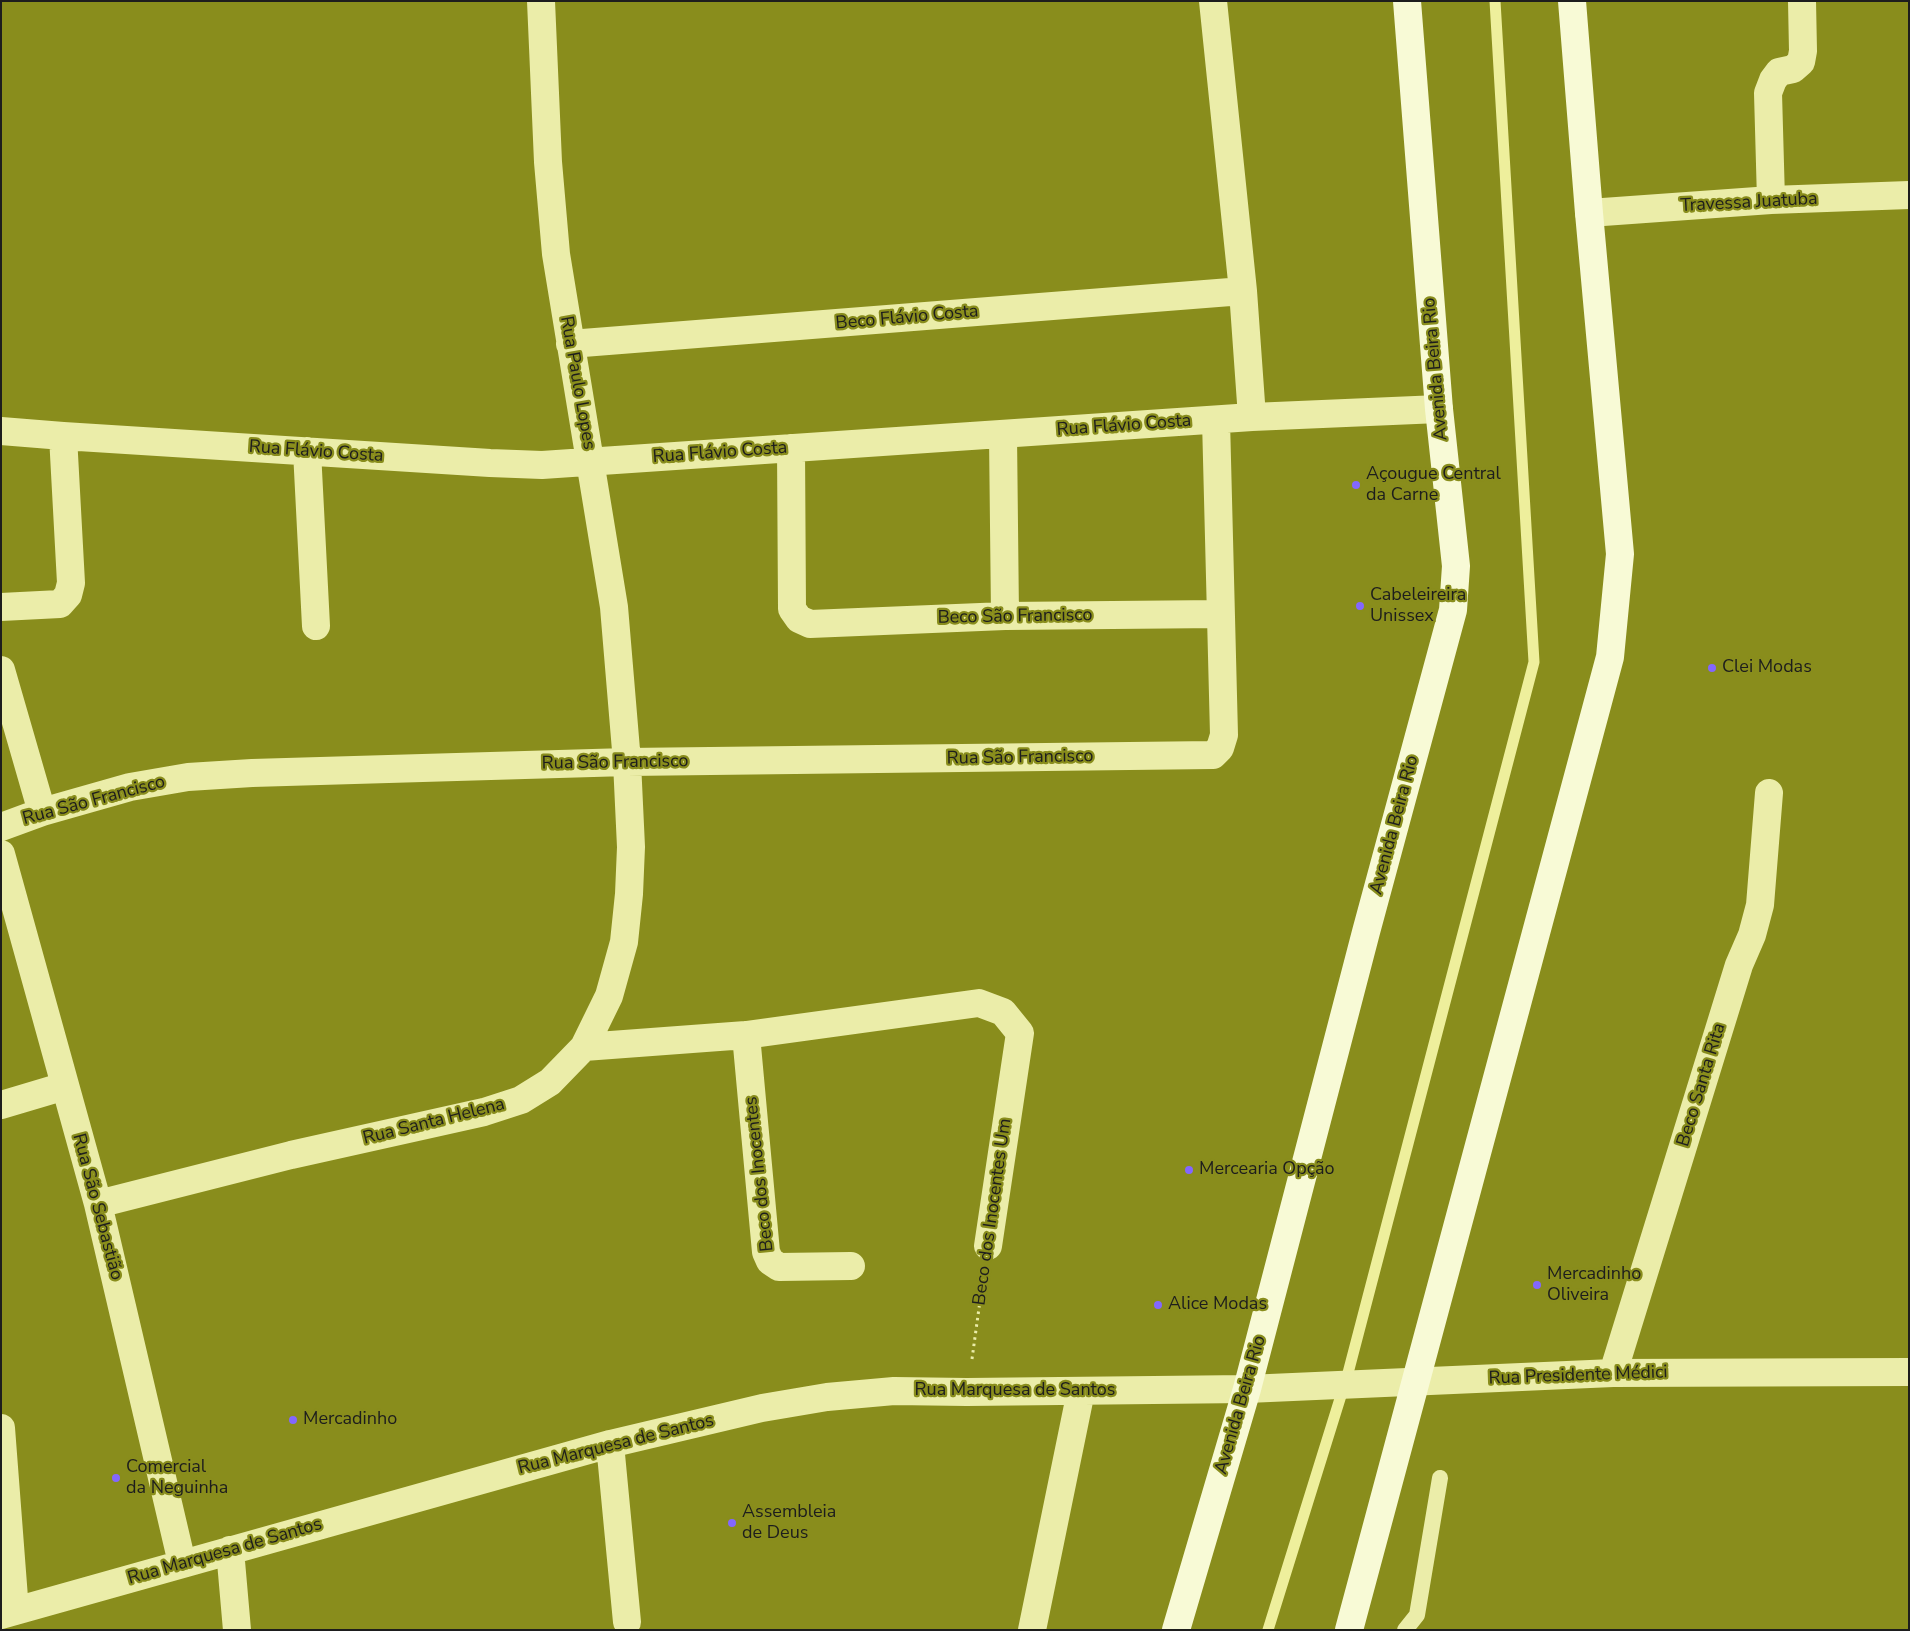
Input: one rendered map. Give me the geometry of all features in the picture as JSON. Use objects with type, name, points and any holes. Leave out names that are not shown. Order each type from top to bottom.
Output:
[{"type":"street","name":"Rua Paulo Lopes","points":[[541,1],[550,180],[556,254],[614,607],[627,762]]},
{"type":"street","points":[[1213,1],[1243,291],[1252,417]]},
{"type":"street","name":"Avenida Beira Rio","points":[[1176,1630],[1247,1389],[1368,923],[1453,610],[1456,566],[1439,409],[1407,1]]},
{"type":"street","points":[[1348,1630],[1610,657],[1620,554],[1572,1]]},
{"type":"street","points":[[1771,200],[1768,93],[1772,80],[1779,72],[1793,69],[1801,62],[1803,51],[1802,1]]},
{"type":"street","name":"Travessa Juatuba","points":[[1589,213],[1771,200],[1909,195]]},
{"type":"street","name":"Beco Flávio Costa","points":[[570,344],[1243,291]]},
{"type":"street","name":"Rua Flávio Costa","points":[[1,431],[490,463],[542,464],[1003,435],[1252,417],[1439,409]]},
{"type":"street","points":[[1216,420],[1220,614]]},
{"type":"street","points":[[1003,435],[1005,616]]},
{"type":"street","points":[[1,607],[60,604],[68,595],[71,583],[63,436]]},
{"type":"street","name":"Beco São Francisco","points":[[791,448],[792,609],[799,619],[810,624],[1005,616],[1220,614]]},
{"type":"street","points":[[307,451],[316,626]]},
{"type":"street","name":"Rua São Francisco","points":[[1,827],[42,812],[130,787],[188,777],[252,773],[627,762],[1213,755],[1220,748],[1224,735],[1220,614]]},
{"type":"street","points":[[1,670],[42,812]]},
{"type":"street","name":"Rua Santa Helena","points":[[98,1204],[291,1155],[484,1112],[521,1100],[550,1082],[584,1047],[609,996],[624,942],[629,894],[630,847],[627,762]]},
{"type":"street","name":"Beco Santa Rita","points":[[1613,1373],[1739,965],[1752,935],[1760,905],[1769,794]]},
{"type":"street","name":"Rua São Sebastião","points":[[1,854],[98,1204],[182,1563]]},
{"type":"street","name":"Beco dos Inocentes Um","points":[[746,1035],[979,1003],[1003,1012],[1020,1033],[988,1246]]},
{"type":"street","points":[[584,1047],[746,1035]]},
{"type":"street","name":"Beco dos Inocentes","points":[[746,1035],[766,1252],[770,1261],[779,1267],[851,1266]]},
{"type":"street","points":[[1,1105],[65,1086]]},
{"type":"street","name":"Rua Presidente Médici","points":[[1247,1389],[1613,1373],[1909,1372]]},
{"type":"street","name":"Rua Marquesa de Santos","points":[[8,1613],[610,1444],[762,1408],[827,1397],[894,1390],[967,1392],[1247,1389]]},
{"type":"street","points":[[1032,1630],[1081,1391]]},
{"type":"street","points":[[1,1428],[8,1613]]},
{"type":"street","points":[[610,1444],[627,1622]]},
{"type":"street","points":[[230,1550],[237,1630]]},
{"type":"lane","points":[[1405,1630],[1417,1616],[1440,1478]]},
{"type":"path","name":"Beco dos Inocentes Um","points":[[967,1392],[988,1246]]},
{"type":"waterway","points":[[1268,1630],[1348,1373],[1534,662],[1495,1]]},
{"type":"place","name":"Açougue Central da Carne","points":[[1356,485]]},
{"type":"place","name":"Cabeleireira Unissex","points":[[1360,606]]},
{"type":"place","name":"Clei Modas","points":[[1712,668]]},
{"type":"place","name":"Mercearia Opção","points":[[1189,1170]]},
{"type":"place","name":"Mercadinho Oliveira","points":[[1537,1285]]},
{"type":"place","name":"Alice Modas","points":[[1158,1305]]},
{"type":"place","name":"Mercadinho","points":[[293,1420]]},
{"type":"place","name":"Comercial da Neguinha","points":[[116,1478]]},
{"type":"place","name":"Assembleia de Deus","points":[[732,1523]]}]
